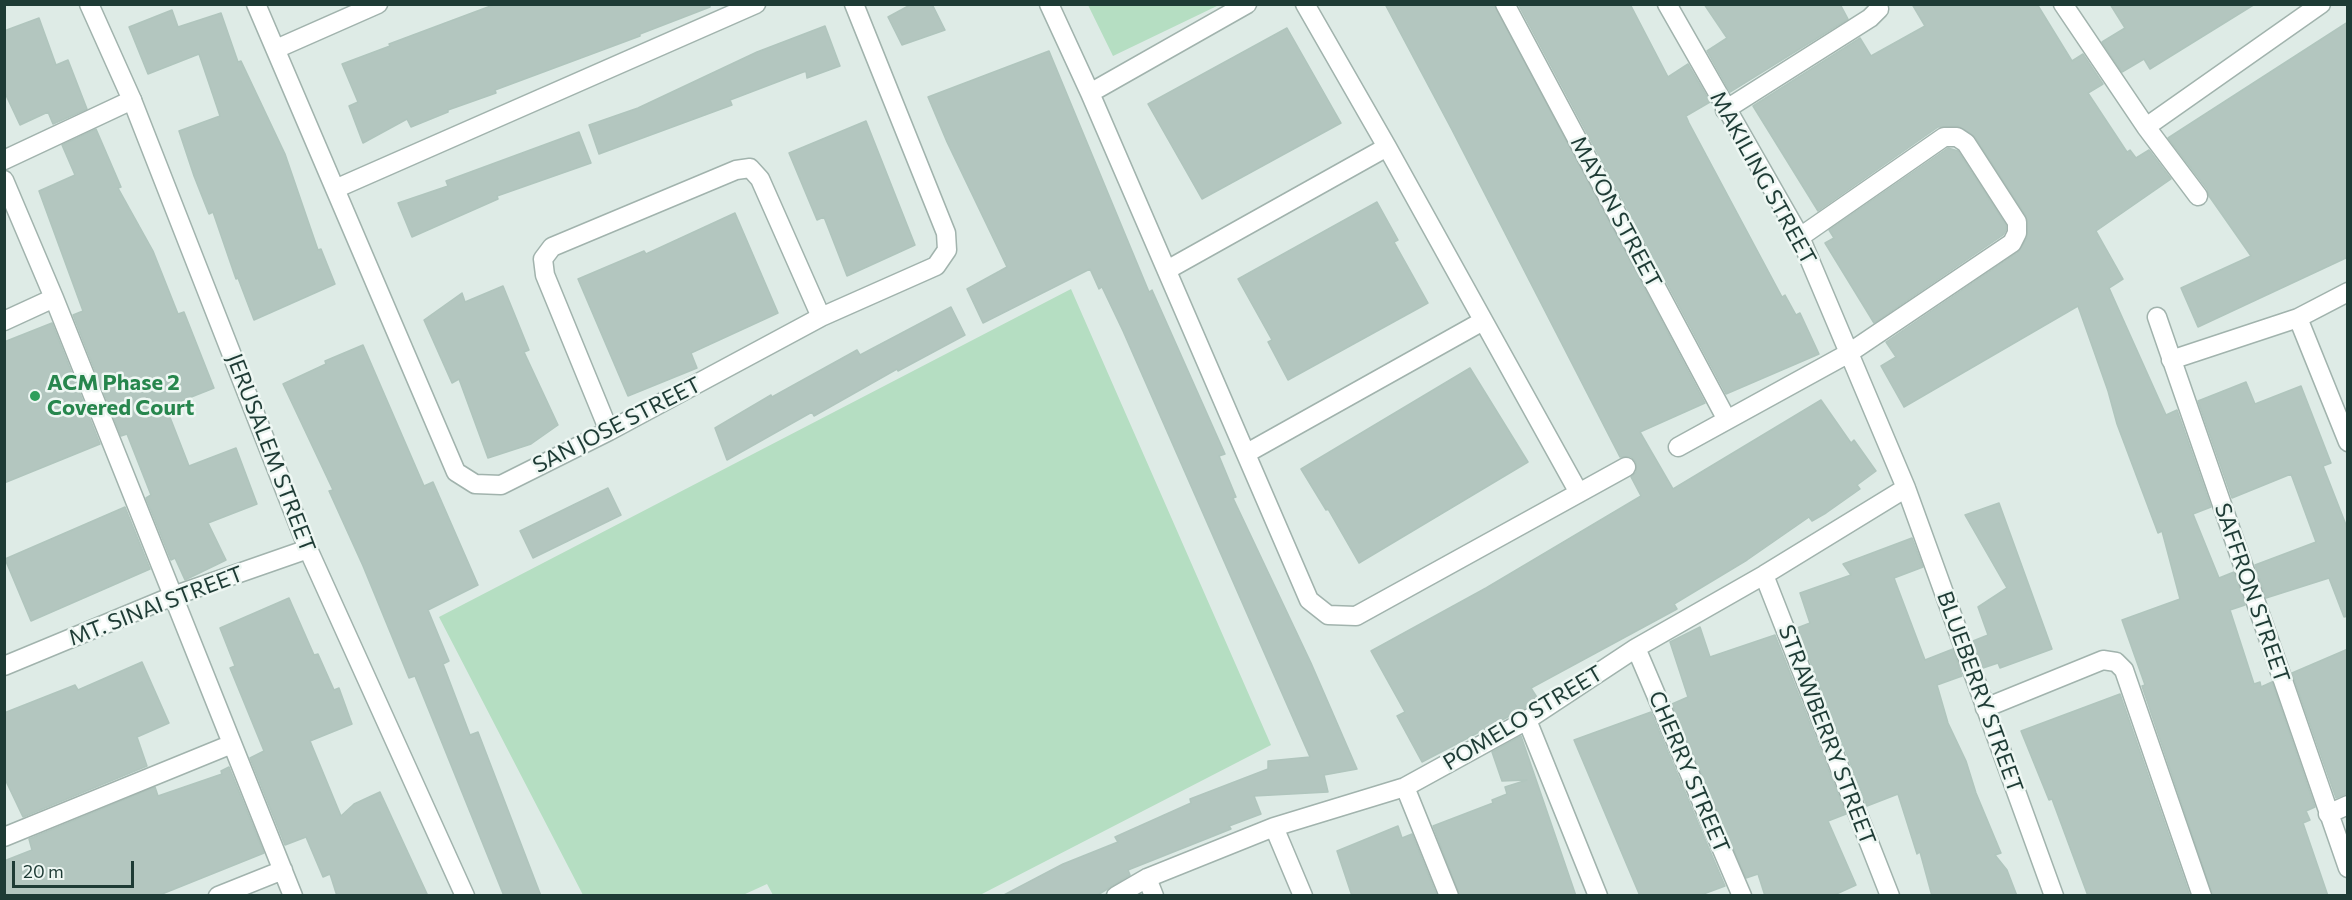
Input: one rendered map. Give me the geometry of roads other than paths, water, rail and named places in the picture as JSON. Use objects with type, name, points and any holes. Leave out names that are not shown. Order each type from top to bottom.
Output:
[{"type":"street","name":"JERUSALEM STREET","points":[[89,4],[132,100],[308,549],[465,896]]},
{"type":"street","name":"SAN JOSE STREET","points":[[256,4],[456,472],[475,484],[501,485],[609,431],[821,317],[936,266],[947,250],[946,233],[854,4]]},
{"type":"street","points":[[276,49],[378,4]]},
{"type":"street","points":[[335,189],[756,4]]},
{"type":"street","points":[[1049,4],[1090,93],[1309,600],[1328,615],[1356,616],[1626,467]]},
{"type":"street","points":[[1090,93],[1247,4]]},
{"type":"street","points":[[1305,4],[1580,494]]},
{"type":"street","name":"MAYON STREET","points":[[1505,4],[1727,420]]},
{"type":"street","name":"MAKILING STREET","points":[[1667,4],[1725,110],[1800,237],[1906,488]]},
{"type":"street","points":[[2063,4],[2146,128],[2198,196]]},
{"type":"street","points":[[2146,128],[2321,4]]},
{"type":"street","points":[[1725,110],[1870,18],[1878,7]]},
{"type":"street","points":[[4,160],[132,100]]},
{"type":"street","points":[[1678,447],[1849,353],[2012,243],[2017,233],[2017,222],[1966,143],[1957,137],[1944,137],[1800,237]]},
{"type":"street","points":[[1167,270],[1387,147]]},
{"type":"street","points":[[609,431],[545,275],[543,259],[552,247],[736,170],[750,168],[760,179],[821,317]]},
{"type":"street","points":[[4,180],[54,298],[293,896]]},
{"type":"street","points":[[2172,360],[2298,318],[2348,292]]},
{"type":"street","points":[[4,321],[54,298]]},
{"type":"street","name":"SAFFRON STREET","points":[[2157,317],[2348,868]]},
{"type":"street","points":[[2298,318],[2348,442]]},
{"type":"street","points":[[1246,453],[1483,321]]},
{"type":"street","name":"POMELO STREET","points":[[1116,896],[1147,878],[1274,827],[1405,787],[1527,720],[1636,648],[1764,575],[1906,488]]},
{"type":"street","name":"BLUEBERRY STREET","points":[[1906,488],[2054,896]]},
{"type":"street","name":"MT. SINAI STREET","points":[[4,666],[172,596],[308,549]]},
{"type":"street","name":"STRAWBERRY STREET","points":[[1764,575],[1890,896]]},
{"type":"street","name":"CHERRY STREET","points":[[1636,648],[1742,896]]},
{"type":"street","points":[[1985,708],[2103,660],[2116,662],[2124,670],[2202,896]]},
{"type":"street","points":[[1527,720],[1598,896]]},
{"type":"street","points":[[4,837],[232,744]]},
{"type":"street","points":[[1405,787],[1449,896]]},
{"type":"street","points":[[2328,814],[2348,805]]},
{"type":"street","points":[[1274,827],[1303,896]]},
{"type":"street","points":[[218,896],[283,870]]},
{"type":"street","points":[[1147,878],[1154,896]]},
{"type":"place","name":"ACM Phase 2 Covered Court","points":[[35,396]]}]
